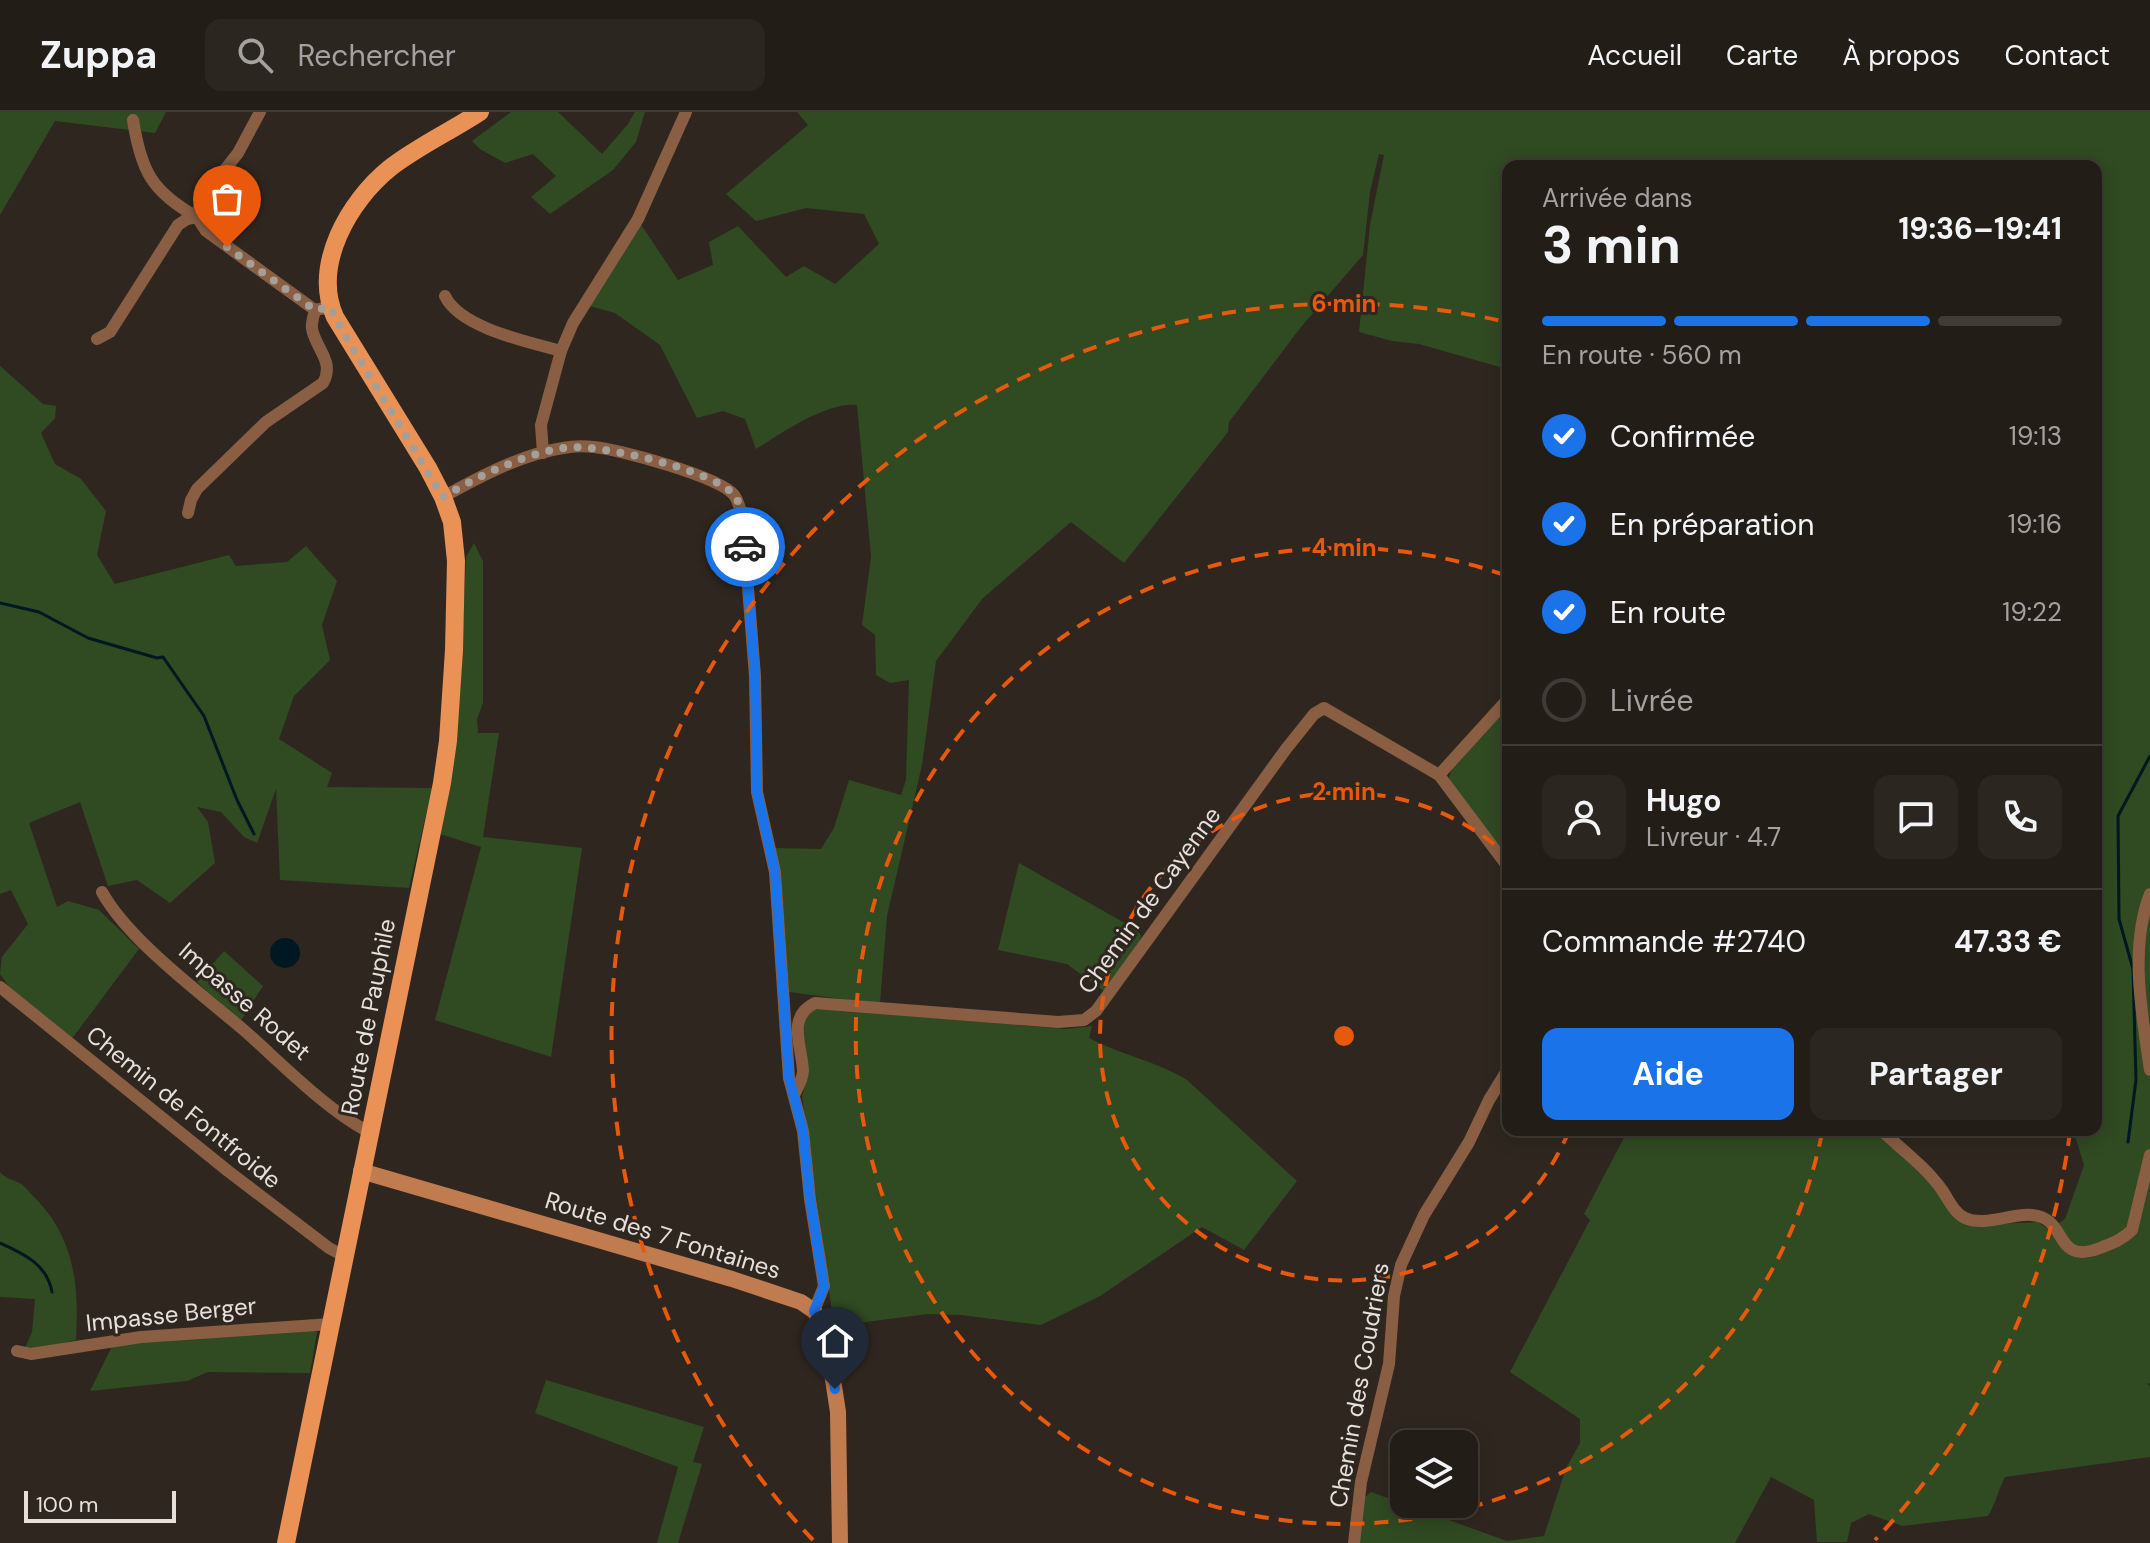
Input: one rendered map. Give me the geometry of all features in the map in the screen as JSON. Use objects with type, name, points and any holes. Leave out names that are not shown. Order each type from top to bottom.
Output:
[{"type":"main road","points":[[322,308],[332,256],[345,222],[364,195],[390,169],[480,112]]},
{"type":"main road","name":"Route de Pauphile","points":[[286,1543],[448,741],[456,561],[452,522],[443,497],[347,339],[322,308]]},
{"type":"street","points":[[197,217],[201,200],[238,153],[260,112]]},
{"type":"street","points":[[543,453],[541,425],[561,351],[579,310],[638,219],[686,112]]},
{"type":"street","points":[[133,120],[149,179],[174,204],[197,217],[206,231],[322,308],[312,329],[328,370],[323,383],[266,422],[197,489],[188,513]]},
{"type":"street","points":[[97,339],[110,332],[178,225],[197,217]]},
{"type":"street","points":[[445,296],[450,307],[482,325],[561,351]]},
{"type":"street","points":[[443,497],[464,485],[543,453],[563,448],[596,447],[695,473],[723,486],[734,495],[740,507],[755,676],[757,792],[775,872],[789,1078],[803,1131],[824,1286],[814,1311],[825,1328],[838,1412],[840,1543]]},
{"type":"street","points":[[1439,775],[1502,706]]},
{"type":"street","name":"Chemin de Cayenne","points":[[794,1095],[803,1074],[798,1051],[798,1020],[805,1007],[815,1003],[1058,1022],[1084,1020],[1096,1011],[1286,749],[1314,714],[1324,708],[1439,775],[1502,859]]},
{"type":"street","name":"Impasse Rodet","points":[[102,892],[111,908],[144,943],[305,1083],[369,1132]]},
{"type":"street","points":[[2150,894],[2140,949],[2141,1006],[2150,1070]]},
{"type":"street","name":"Chemin de Fontfroide","points":[[0,987],[228,1171],[329,1248],[344,1256]]},
{"type":"street","name":"Chemin des Coudriers","points":[[1354,1543],[1361,1482],[1389,1364],[1394,1296],[1401,1265],[1424,1215],[1469,1142],[1502,1079]]},
{"type":"street","points":[[1887,1136],[1936,1182],[1961,1216],[1976,1220],[2039,1216],[2056,1229],[2062,1241],[2077,1253],[2085,1254],[2124,1238],[2132,1230],[2150,1155]]},
{"type":"street","name":"Route des 7 Fontaines","points":[[361,1171],[721,1275],[801,1302],[814,1311]]},
{"type":"street","name":"Impasse Berger","points":[[17,1351],[31,1354],[141,1337],[331,1324]]},
{"type":"green space","points":[[0,112],[166,112],[155,133],[55,121],[0,215]]},
{"type":"green space","points":[[511,112],[558,112],[602,154],[635,112],[645,112],[636,142],[613,170],[550,214],[531,197],[556,176],[533,154],[505,163],[472,141]]},
{"type":"green space","points":[[797,112],[2150,112],[2150,1383],[2147,1384],[2150,1386],[2150,1457],[2005,1477],[1988,1516],[1902,1526],[1869,1514],[1851,1523],[1847,1542],[1817,1542],[1814,1500],[1771,1477],[1735,1543],[1358,1543],[1364,1498],[1371,1492],[1390,1499],[1390,1518],[1443,1518],[1507,1541],[1544,1536],[1566,1468],[1580,1443],[1580,1419],[1510,1372],[1590,1220],[1584,1214],[1625,1136],[1880,1136],[1975,1225],[2038,1222],[2049,1230],[2065,1219],[2084,1165],[2076,1139],[2072,1136],[2102,1136],[2102,160],[1502,160],[1500,367],[1419,344],[1359,332],[1370,225],[1384,155],[1379,154],[1370,192],[1363,255],[1301,327],[1229,422],[1228,432],[1124,563],[1071,522],[982,599],[936,661],[922,765],[887,916],[880,1004],[789,992],[781,874],[775,848],[821,849],[834,828],[849,780],[901,795],[906,780],[909,680],[890,683],[876,675],[875,635],[862,625],[871,557],[857,405],[845,405],[818,413],[756,449],[745,419],[723,411],[697,418],[660,345],[615,313],[586,305],[640,223],[678,280],[713,265],[709,242],[738,226],[786,277],[804,266],[835,284],[879,244],[864,214],[806,208],[756,221],[726,194],[808,125]]},
{"type":"green space","points":[[0,366],[43,404],[56,406],[55,418],[41,433],[55,464],[81,479],[106,511],[97,555],[115,584],[229,555],[236,566],[287,562],[306,546],[337,581],[322,625],[330,660],[294,696],[279,739],[332,773],[327,787],[432,788],[409,888],[280,880],[276,789],[257,843],[244,837],[221,812],[197,807],[208,822],[215,863],[170,903],[137,880],[108,886],[80,802],[29,823],[57,907],[68,901],[99,910],[139,949],[71,1040],[10,988],[0,974],[2,957],[28,924],[11,890],[0,894]]},
{"type":"green space","points":[[474,543],[483,561],[483,703],[477,719],[478,733],[499,733],[483,837],[582,848],[551,1057],[435,1020],[481,847],[440,834],[460,692],[466,557]]},
{"type":"green space","points":[[1502,712],[1502,852],[1453,789],[1449,778],[1451,771]]},
{"type":"green space","points":[[1019,863],[1137,930],[1141,936],[1139,944],[1105,992],[1067,964],[998,950]]},
{"type":"green space","points":[[224,951],[263,986],[240,1022],[197,982]]},
{"type":"green space","points":[[815,1008],[1065,1029],[1092,1026],[1089,1038],[1187,1080],[1297,1181],[1244,1250],[1202,1227],[1100,1296],[1041,1325],[928,1314],[834,1326],[802,1096],[809,1073],[802,1048],[805,1017]]},
{"type":"green space","points":[[0,1172],[28,1190],[48,1213],[66,1246],[75,1281],[76,1340],[38,1349],[25,1348],[32,1332],[35,1299],[0,1297]]},
{"type":"green space","points":[[310,1329],[317,1332],[310,1373],[208,1372],[187,1381],[90,1391],[113,1344]]},
{"type":"green space","points":[[546,1380],[704,1427],[693,1462],[702,1464],[678,1543],[657,1543],[678,1467],[535,1413]]},
{"type":"water","points":[[285,938],[296,942],[300,953],[296,964],[285,968],[274,964],[270,953],[274,942]]},
{"type":"waterway","points":[[0,603],[39,612],[88,638],[157,658],[163,657],[204,716],[254,834]]},
{"type":"waterway","points":[[2128,1142],[2136,1080],[2133,969],[2119,919],[2118,816],[2150,756]]},
{"type":"waterway","points":[[0,1243],[40,1267],[52,1292]]},
{"type":"way so far","points":[[227,247],[315,310],[330,307],[443,497],[464,485],[543,453],[578,446],[596,447],[695,473],[723,486],[734,495],[740,507],[745,547]]},
{"type":"route","points":[[745,547],[755,676],[757,792],[775,872],[789,1078],[803,1131],[824,1286],[814,1311],[825,1328],[835,1389]]}]
